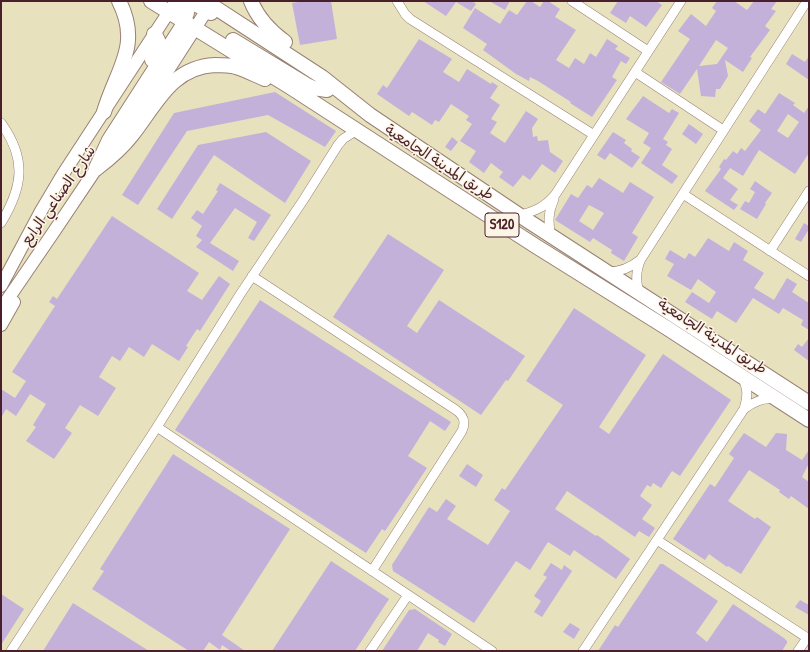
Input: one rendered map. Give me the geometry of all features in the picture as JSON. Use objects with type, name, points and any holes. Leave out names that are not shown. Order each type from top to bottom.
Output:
[{"type":"main road","points":[[104,112],[113,86],[126,58],[129,43],[125,12],[119,1]]},
{"type":"main road","name":"طريق المدينة الجامعية","points":[[151,1],[191,4],[322,76],[370,115],[551,237],[639,292],[809,403]]},
{"type":"main road","points":[[251,1],[258,17],[265,26],[305,58],[322,76]]},
{"type":"main road","points":[[96,169],[103,151],[190,25],[191,4],[327,90],[345,96]]},
{"type":"main road","name":"شارع الصناعي الرابع","points":[[1,286],[41,211],[63,174],[154,34],[191,4]]},
{"type":"main road","name":"طريق المدينة الجامعية","points":[[191,4],[190,25],[357,130],[534,246],[668,328],[809,420]]},
{"type":"main road","name":"شارع الصناعي الرابع","points":[[1,309],[96,169],[147,103],[190,25]]},
{"type":"main road","points":[[103,151],[104,141],[112,122],[158,50],[160,44],[158,38],[154,34]]},
{"type":"main road","points":[[223,45],[225,40],[230,38],[306,85],[313,88],[327,90]]},
{"type":"main road","points":[[96,169],[109,159],[131,136],[173,82],[183,74],[196,68],[223,65],[236,67],[273,83],[290,87]]},
{"type":"main road","points":[[1,272],[21,249]]},
{"type":"main road","points":[[1,325],[31,266]]},
{"type":"street","points":[[398,1],[405,14],[416,22],[594,135]]},
{"type":"street","points":[[404,1],[416,22]]},
{"type":"street","points":[[572,1],[648,51]]},
{"type":"street","points":[[519,215],[536,211],[550,202],[681,1]]},
{"type":"street","points":[[639,292],[636,272],[641,259],[807,1]]},
{"type":"street","points":[[635,72],[723,130]]},
{"type":"street","points":[[338,145],[340,136],[340,120]]},
{"type":"street","points":[[1,123],[12,142],[20,167],[19,180],[12,205],[1,223]]},
{"type":"street","points":[[11,651],[338,145],[343,139],[357,130]]},
{"type":"street","points":[[770,251],[809,191]]},
{"type":"street","points":[[682,194],[809,276]]},
{"type":"street","points":[[551,237],[549,220],[555,195]]},
{"type":"street","points":[[607,272],[614,272],[629,268],[641,259]]},
{"type":"street","points":[[252,276],[456,410],[464,419],[462,431],[372,571]]},
{"type":"street","points":[[583,651],[744,409],[747,396],[745,382],[741,376]]},
{"type":"street","points":[[744,409],[756,401],[776,398]]},
{"type":"street","points":[[157,427],[492,651]]},
{"type":"street","points":[[657,540],[808,639],[798,651]]},
{"type":"street","points":[[370,651],[408,595]]},
{"type":"building","points":[[305,1],[331,1],[337,39],[300,45],[292,3]]},
{"type":"building","points":[[423,1],[472,1],[476,4],[471,11],[456,2],[446,16]]},
{"type":"building","points":[[489,1],[510,1],[505,10]]},
{"type":"building","points":[[527,1],[531,1],[540,7],[544,1],[548,1],[560,9],[555,17],[576,30],[556,60],[569,68],[575,58],[584,64],[590,53],[596,57],[607,39],[618,46],[615,49],[630,58],[626,64],[621,61],[612,77],[617,80],[592,117],[538,81],[530,77],[529,81],[516,74],[483,50],[487,44],[463,28],[475,8],[500,24],[509,10],[517,15]]},
{"type":"building","points":[[618,1],[656,1],[662,5],[646,27],[630,16],[626,23],[610,13]]},
{"type":"building","points":[[717,1],[734,1],[747,10],[754,1],[777,1],[771,9],[776,11],[765,26],[770,30],[750,57],[752,58],[743,72],[725,60],[728,76],[720,89],[716,89],[715,97],[701,96],[697,69],[680,94],[661,82],[690,39],[678,31],[691,14],[706,26],[716,11],[712,8]],"holes":[[[716,40],[728,48],[717,64],[699,66]]]},
{"type":"building","points":[[419,39],[452,59],[443,72],[459,82],[467,69],[491,84],[492,82],[498,86],[490,98],[500,105],[491,119],[497,122],[490,133],[505,143],[526,111],[538,119],[532,128],[533,137],[537,136],[538,141],[548,140],[550,152],[563,161],[555,173],[542,164],[530,180],[523,175],[513,187],[499,177],[503,172],[491,163],[484,173],[469,162],[476,151],[460,141],[472,124],[466,120],[469,116],[451,104],[439,122],[435,120],[432,125],[412,112],[409,116],[377,94],[383,85],[387,88]]},
{"type":"building","points":[[792,54],[805,62],[809,56],[809,80],[786,64]]},
{"type":"building","points":[[275,92],[336,131],[325,147],[268,115],[187,131],[138,205],[122,195],[174,113]]},
{"type":"building","points":[[779,93],[795,103],[793,105],[804,113],[809,106],[809,153],[795,174],[759,150],[743,176],[730,168],[723,178],[738,189],[730,200],[738,205],[734,210],[705,191],[721,169],[719,167],[724,159],[726,160],[733,151],[737,154],[741,148],[745,151],[761,130],[749,121],[758,109],[765,114]],"holes":[[[788,114],[799,122],[788,138],[777,131]]]},
{"type":"building","points":[[643,96],[669,113],[672,109],[679,113],[663,139],[668,142],[666,145],[672,149],[662,165],[678,176],[672,184],[641,163],[651,148],[643,143],[649,133],[626,119]]},
{"type":"building","points":[[689,124],[703,134],[696,144],[682,134]]},
{"type":"building","points":[[266,132],[311,161],[285,203],[214,155],[172,219],[157,209],[198,145]]},
{"type":"building","points":[[613,132],[626,140],[624,143],[632,149],[631,151],[640,157],[632,168],[610,153],[605,160],[597,155]]},
{"type":"building","points":[[452,137],[458,142],[451,151],[445,147]]},
{"type":"building","points":[[599,178],[623,193],[630,182],[654,197],[632,233],[638,237],[624,261],[611,253],[612,250],[593,238],[590,242],[555,220],[571,194],[578,198],[587,185],[592,188]],"holes":[[[589,205],[604,213],[593,230],[579,221]]]},
{"type":"building","points":[[755,181],[772,193],[757,219],[740,209],[745,201],[749,203],[755,192],[750,189]]},
{"type":"building","points":[[220,183],[271,215],[254,241],[248,238],[257,222],[235,208],[210,243],[239,261],[233,271],[196,247],[202,240],[196,236],[202,226],[191,218],[197,210],[203,214],[218,191],[216,190]]},
{"type":"building","points":[[112,216],[199,273],[187,291],[202,300],[219,276],[230,284],[200,331],[197,329],[186,346],[188,347],[179,361],[152,344],[144,357],[129,347],[120,361],[112,356],[99,377],[116,388],[98,416],[80,405],[65,428],[72,433],[54,459],[26,441],[36,427],[33,425],[46,404],[30,394],[16,416],[6,409],[1,418],[1,389],[15,398],[26,381],[12,372],[55,306],[49,302],[53,296],[57,299]]},
{"type":"building","points":[[804,223],[809,226],[809,229],[801,242],[795,239]]},
{"type":"building","points":[[388,234],[444,270],[407,326],[417,333],[439,300],[525,356],[508,381],[506,380],[481,415],[333,317]]},
{"type":"building","points":[[708,238],[729,251],[734,242],[748,251],[743,260],[764,273],[754,288],[774,300],[787,278],[797,284],[792,292],[809,303],[809,330],[801,325],[803,320],[783,308],[779,314],[753,298],[736,323],[717,311],[712,319],[685,302],[692,292],[709,303],[716,292],[698,279],[691,290],[667,276],[674,264],[665,259],[670,250],[685,259],[689,253],[695,257]]},
{"type":"building","points":[[260,300],[451,422],[445,431],[430,421],[408,456],[427,468],[385,531],[382,529],[366,553],[175,430]]},
{"type":"building","points":[[574,308],[646,355],[599,427],[609,434],[663,354],[731,400],[680,476],[672,471],[661,488],[653,483],[651,487],[647,485],[640,496],[652,505],[642,519],[655,528],[649,537],[639,531],[635,537],[567,491],[555,509],[596,536],[597,535],[630,559],[616,579],[574,550],[570,556],[548,542],[530,570],[516,561],[474,623],[393,571],[392,565],[429,507],[437,512],[446,499],[456,506],[447,519],[488,545],[510,511],[494,500],[502,488],[505,490],[563,405],[526,381]]},
{"type":"building","points":[[809,338],[809,361],[794,350],[798,344],[802,347]]},
{"type":"building","points":[[744,433],[766,447],[776,433],[787,434],[786,450],[802,460],[809,450],[809,463],[802,477],[809,482],[809,509],[791,496],[789,499],[779,492],[780,490],[749,470],[728,501],[755,519],[757,517],[771,527],[741,574],[728,566],[727,567],[709,554],[705,560],[673,539],[710,484],[715,487],[734,458],[729,454]]},
{"type":"building","points":[[173,454],[290,529],[222,635],[245,651],[231,651],[222,645],[220,650],[209,642],[203,651],[189,651],[92,589],[104,571],[100,569]]},
{"type":"building","points":[[467,464],[483,475],[476,487],[459,476]]},
{"type":"building","points":[[331,561],[389,599],[355,651],[272,651]]},
{"type":"building","points":[[551,563],[562,570],[564,565],[572,571],[542,617],[534,612],[541,601],[534,596],[547,577],[543,575]]},
{"type":"building","points":[[660,564],[663,564],[718,601],[696,633],[707,642],[733,604],[784,638],[787,643],[782,651],[598,651],[615,625],[618,627]]},
{"type":"building","points":[[1,594],[24,609],[1,645]]},
{"type":"building","points":[[800,600],[809,605],[809,615],[795,607]]},
{"type":"building","points":[[73,603],[149,651],[43,651]]},
{"type":"building","points":[[415,609],[452,634],[445,646],[428,633],[417,651],[382,651],[409,610]]},
{"type":"building","points":[[570,623],[580,629],[574,639],[563,632]]}]
